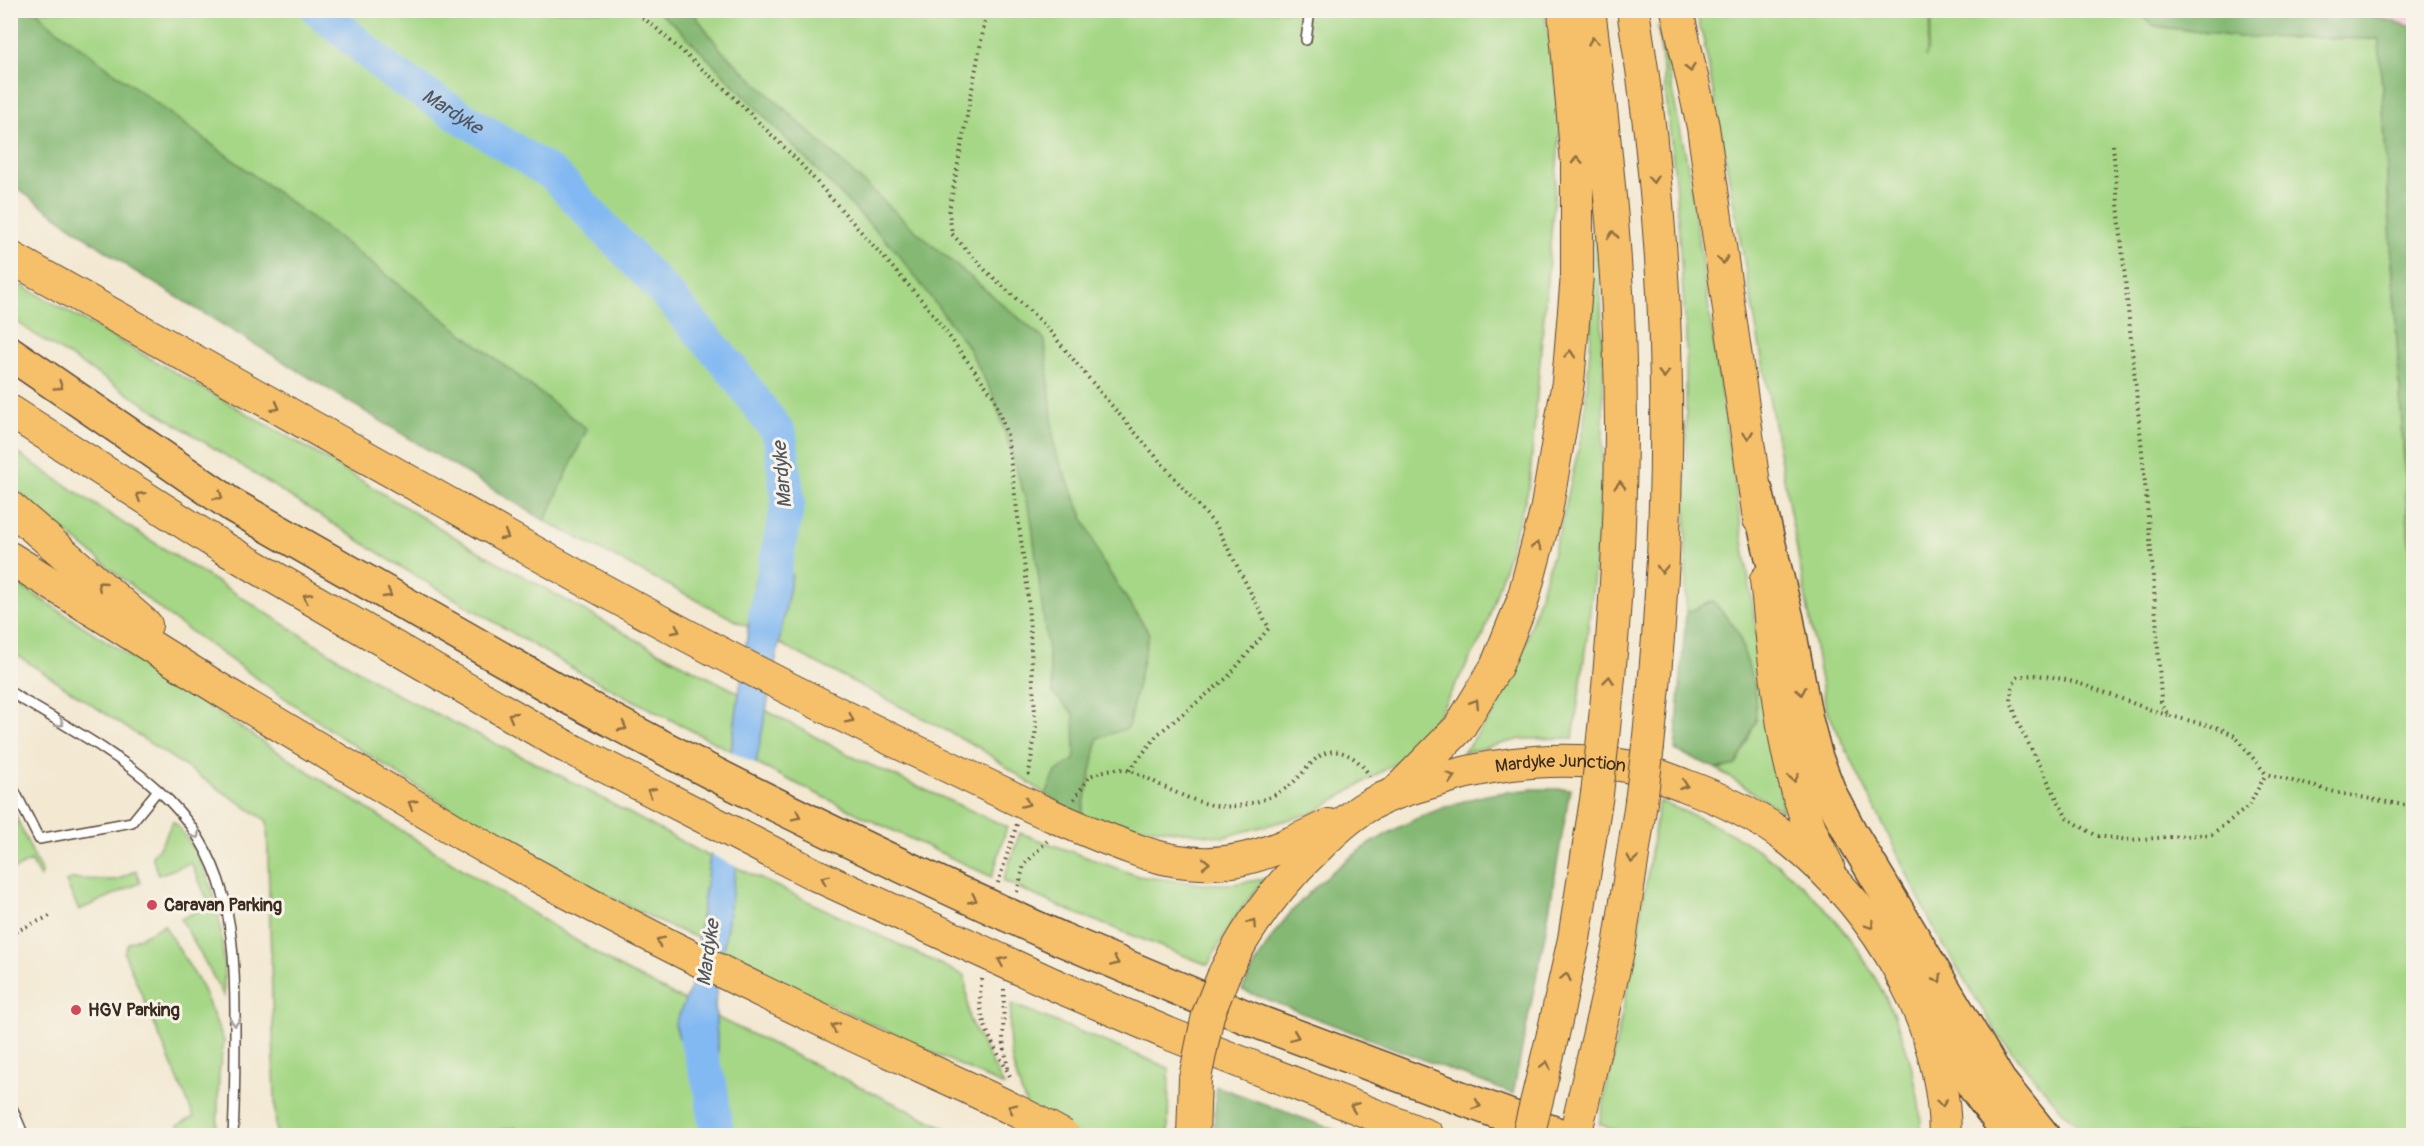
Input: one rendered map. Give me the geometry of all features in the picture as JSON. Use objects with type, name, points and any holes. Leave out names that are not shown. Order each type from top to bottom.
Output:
[{"type":"highway","points":[[10,257],[622,601],[818,703],[1015,798],[1102,837],[1149,854],[1192,862],[1246,860],[1294,842],[1380,801],[1459,728],[1496,667],[1522,603],[1546,512],[1568,382],[1576,275],[1577,163],[1564,10]]},
{"type":"highway","points":[[1528,1136],[1574,939],[1597,794],[1613,638],[1620,503],[1618,293],[1607,148],[1589,10]]},
{"type":"highway","points":[[1575,1136],[1619,947],[1648,746],[1663,567],[1666,418],[1661,270],[1648,121],[1632,10]]},
{"type":"highway","points":[[1677,10],[1703,127],[1756,491],[1778,683],[1796,793],[1810,830],[1839,884]]},
{"type":"highway","points":[[10,235],[225,378]]},
{"type":"highway","points":[[10,353],[232,505],[572,699],[799,817],[1061,939],[1253,1020],[1562,1136]]},
{"type":"highway","points":[[10,411],[222,548],[563,745],[806,870],[1055,985],[1167,1033],[1428,1136]]},
{"type":"highway","points":[[1756,491],[1787,619],[1806,720],[1816,758],[1830,794],[1999,1081],[2043,1136]]},
{"type":"highway","points":[[10,507],[224,692]]},
{"type":"highway","points":[[10,558],[224,692],[521,868],[674,948],[817,1018],[983,1094],[1064,1136]]},
{"type":"highway","name":"Mardyke Junction","points":[[1193,1136],[1195,1078],[1208,1015],[1224,974],[1253,921],[1271,897],[1311,854],[1380,801],[1461,774],[1522,763],[1628,766],[1698,790],[1746,813],[1791,842],[1839,884],[1861,912],[1903,976],[1919,1011],[1932,1051],[1941,1091],[1945,1136]]},
{"type":"highway","points":[[1903,976],[1976,1089],[2011,1136]]},
{"type":"lane","points":[[1305,40],[1310,10]]},
{"type":"lane","points":[[10,692],[111,754],[158,790],[191,827],[209,854],[227,903],[231,928],[235,980],[233,1136]]},
{"type":"lane","points":[[10,783],[39,839],[132,822],[158,790]]},
{"type":"lane","points":[[10,1103],[24,1136]]},
{"type":"path","points":[[633,10],[728,92],[799,162],[926,305],[994,397],[1007,435],[1027,585],[1036,729],[1032,764],[1026,787]]},
{"type":"path","points":[[987,10],[949,211],[951,234],[986,271],[1044,324],[1217,527],[1269,628],[1228,677],[1158,734],[1129,771]]},
{"type":"path","points":[[2113,145],[2125,297],[2155,586],[2161,701],[2164,710],[2171,716]]},
{"type":"path","points":[[2266,774],[2248,807],[2212,834],[2129,840],[2097,836],[2067,818],[2019,725],[2011,701],[2012,686],[2018,677],[2030,674],[2065,679],[2142,708],[2219,728],[2235,736],[2266,774],[2339,793],[2414,807]]},
{"type":"path","points":[[1072,801],[1090,776],[1119,768],[1211,806],[1228,808],[1264,800],[1289,785],[1320,755],[1329,750],[1339,751],[1353,757],[1368,773],[1380,801]]},
{"type":"path","points":[[997,885],[1017,822]]},
{"type":"path","points":[[1016,896],[1024,865],[1050,835]]},
{"type":"path","points":[[10,934],[50,916]]},
{"type":"path","points":[[983,973],[979,994],[981,1019],[1013,1082]]},
{"type":"path","points":[[1005,982],[1002,1003],[1003,1040],[1009,1074]]},
{"type":"shaded area","points":[[2355,11],[2413,11],[2413,27]]},
{"type":"green space","points":[[11,10],[36,11],[53,27],[336,236],[587,429],[545,521],[133,270],[11,184]]},
{"type":"green space","points":[[1934,10],[2134,11],[2155,26],[2239,37],[2379,39],[2410,561],[2414,563],[2413,1135],[2090,1135],[2062,1111],[1998,1035],[1936,933],[1826,708],[1704,42],[1696,11],[1932,11],[1926,57]]},
{"type":"green space","points":[[36,11],[1545,11],[1561,119],[1529,487],[1484,634],[1419,749],[1313,813],[1224,837],[1081,819],[978,747],[545,521],[586,429],[53,27]]},
{"type":"green space","points":[[656,11],[692,11],[721,50],[918,233],[1045,340],[1055,451],[1102,561],[1149,633],[1128,728],[1098,738],[1081,819],[1046,794],[1056,772],[1075,759],[1074,714],[1053,694],[1031,517],[994,397],[966,344],[895,250],[675,25]]},
{"type":"green space","points":[[2134,11],[2355,11],[2413,27],[2413,563],[2410,561],[2379,39],[2239,37],[2155,26]]},
{"type":"green space","points":[[1658,25],[1687,161],[1783,812],[1717,769],[1736,765],[1737,630],[1713,601],[1686,613],[1686,335],[1675,179]]},
{"type":"green space","points":[[1594,186],[1602,339],[1602,470],[1593,585],[1573,738],[1521,739],[1463,753],[1495,711],[1524,647],[1561,526],[1584,424],[1592,322]]},
{"type":"green space","points":[[11,279],[311,450],[471,547],[644,644],[739,693],[731,751],[577,671],[401,567],[34,334],[11,317]]},
{"type":"green space","points":[[10,448],[126,525],[394,693],[557,774],[710,857],[698,938],[668,926],[601,892],[466,818],[333,732],[167,615],[11,487]]},
{"type":"green space","points":[[10,579],[615,965],[726,1022],[960,1135],[516,1136],[516,1128],[473,1136],[276,1135],[267,821],[11,651]]},
{"type":"green space","points":[[1713,601],[1737,630],[1755,687],[1756,721],[1736,765],[1717,769],[1675,750],[1686,613]]},
{"type":"green space","points":[[765,710],[853,757],[1007,827],[992,877],[755,763]]},
{"type":"green space","points":[[1533,789],[1570,789],[1545,934],[1513,1094],[1242,990],[1268,942],[1299,903],[1346,861],[1372,843],[1399,827],[1457,803],[1487,795]]},
{"type":"green space","points":[[1659,801],[1716,826],[1749,844],[1784,870],[1817,900],[1845,933],[1870,969],[1890,1008],[1906,1049],[1917,1091],[1922,1135],[1633,1136],[1599,1124],[1635,952]]},
{"type":"green space","points":[[10,804],[42,874],[40,877],[31,861],[11,871]]},
{"type":"green space","points":[[173,821],[200,861],[214,898],[222,936],[224,996],[181,919],[210,905],[191,863],[158,875],[152,856],[161,845]]},
{"type":"green space","points":[[1020,833],[1138,876],[1202,884],[1233,884],[1264,879],[1233,920],[1208,965],[1065,909],[1003,881]]},
{"type":"green space","points":[[736,867],[965,976],[969,1019],[1004,1086],[722,954]]},
{"type":"green space","points":[[136,870],[140,883],[79,910],[66,882],[70,879],[117,880]]},
{"type":"green space","points":[[164,925],[201,985],[224,1041],[219,1073],[217,1135],[182,1135],[178,1125],[194,1117],[124,953],[128,943]]},
{"type":"green space","points":[[1012,1004],[1169,1068],[1168,1135],[1076,1135],[1029,1112],[1012,1059],[1009,1033]]},
{"type":"green space","points":[[1216,1086],[1348,1135],[1214,1135]]},
{"type":"green space","points":[[516,1128],[516,1135],[473,1135]]},
{"type":"water","points":[[762,566],[792,575],[736,868],[715,1003],[719,1072],[693,1067],[675,1024],[691,987],[710,857],[731,752],[755,580]]},
{"type":"pier","points":[[728,750],[758,765],[739,868],[708,853]]},
{"type":"waterway","name":"Mardyke","points":[[319,10],[392,73],[555,176],[671,299],[731,368],[780,435],[788,503],[765,616]]},
{"type":"waterway","name":"Mardyke","points":[[698,1024],[696,1038],[711,1089],[717,1136]]},
{"type":"place","name":"Caravan Parking","points":[[152,905]]},
{"type":"place","name":"HGV Parking","points":[[76,1010]]}]
